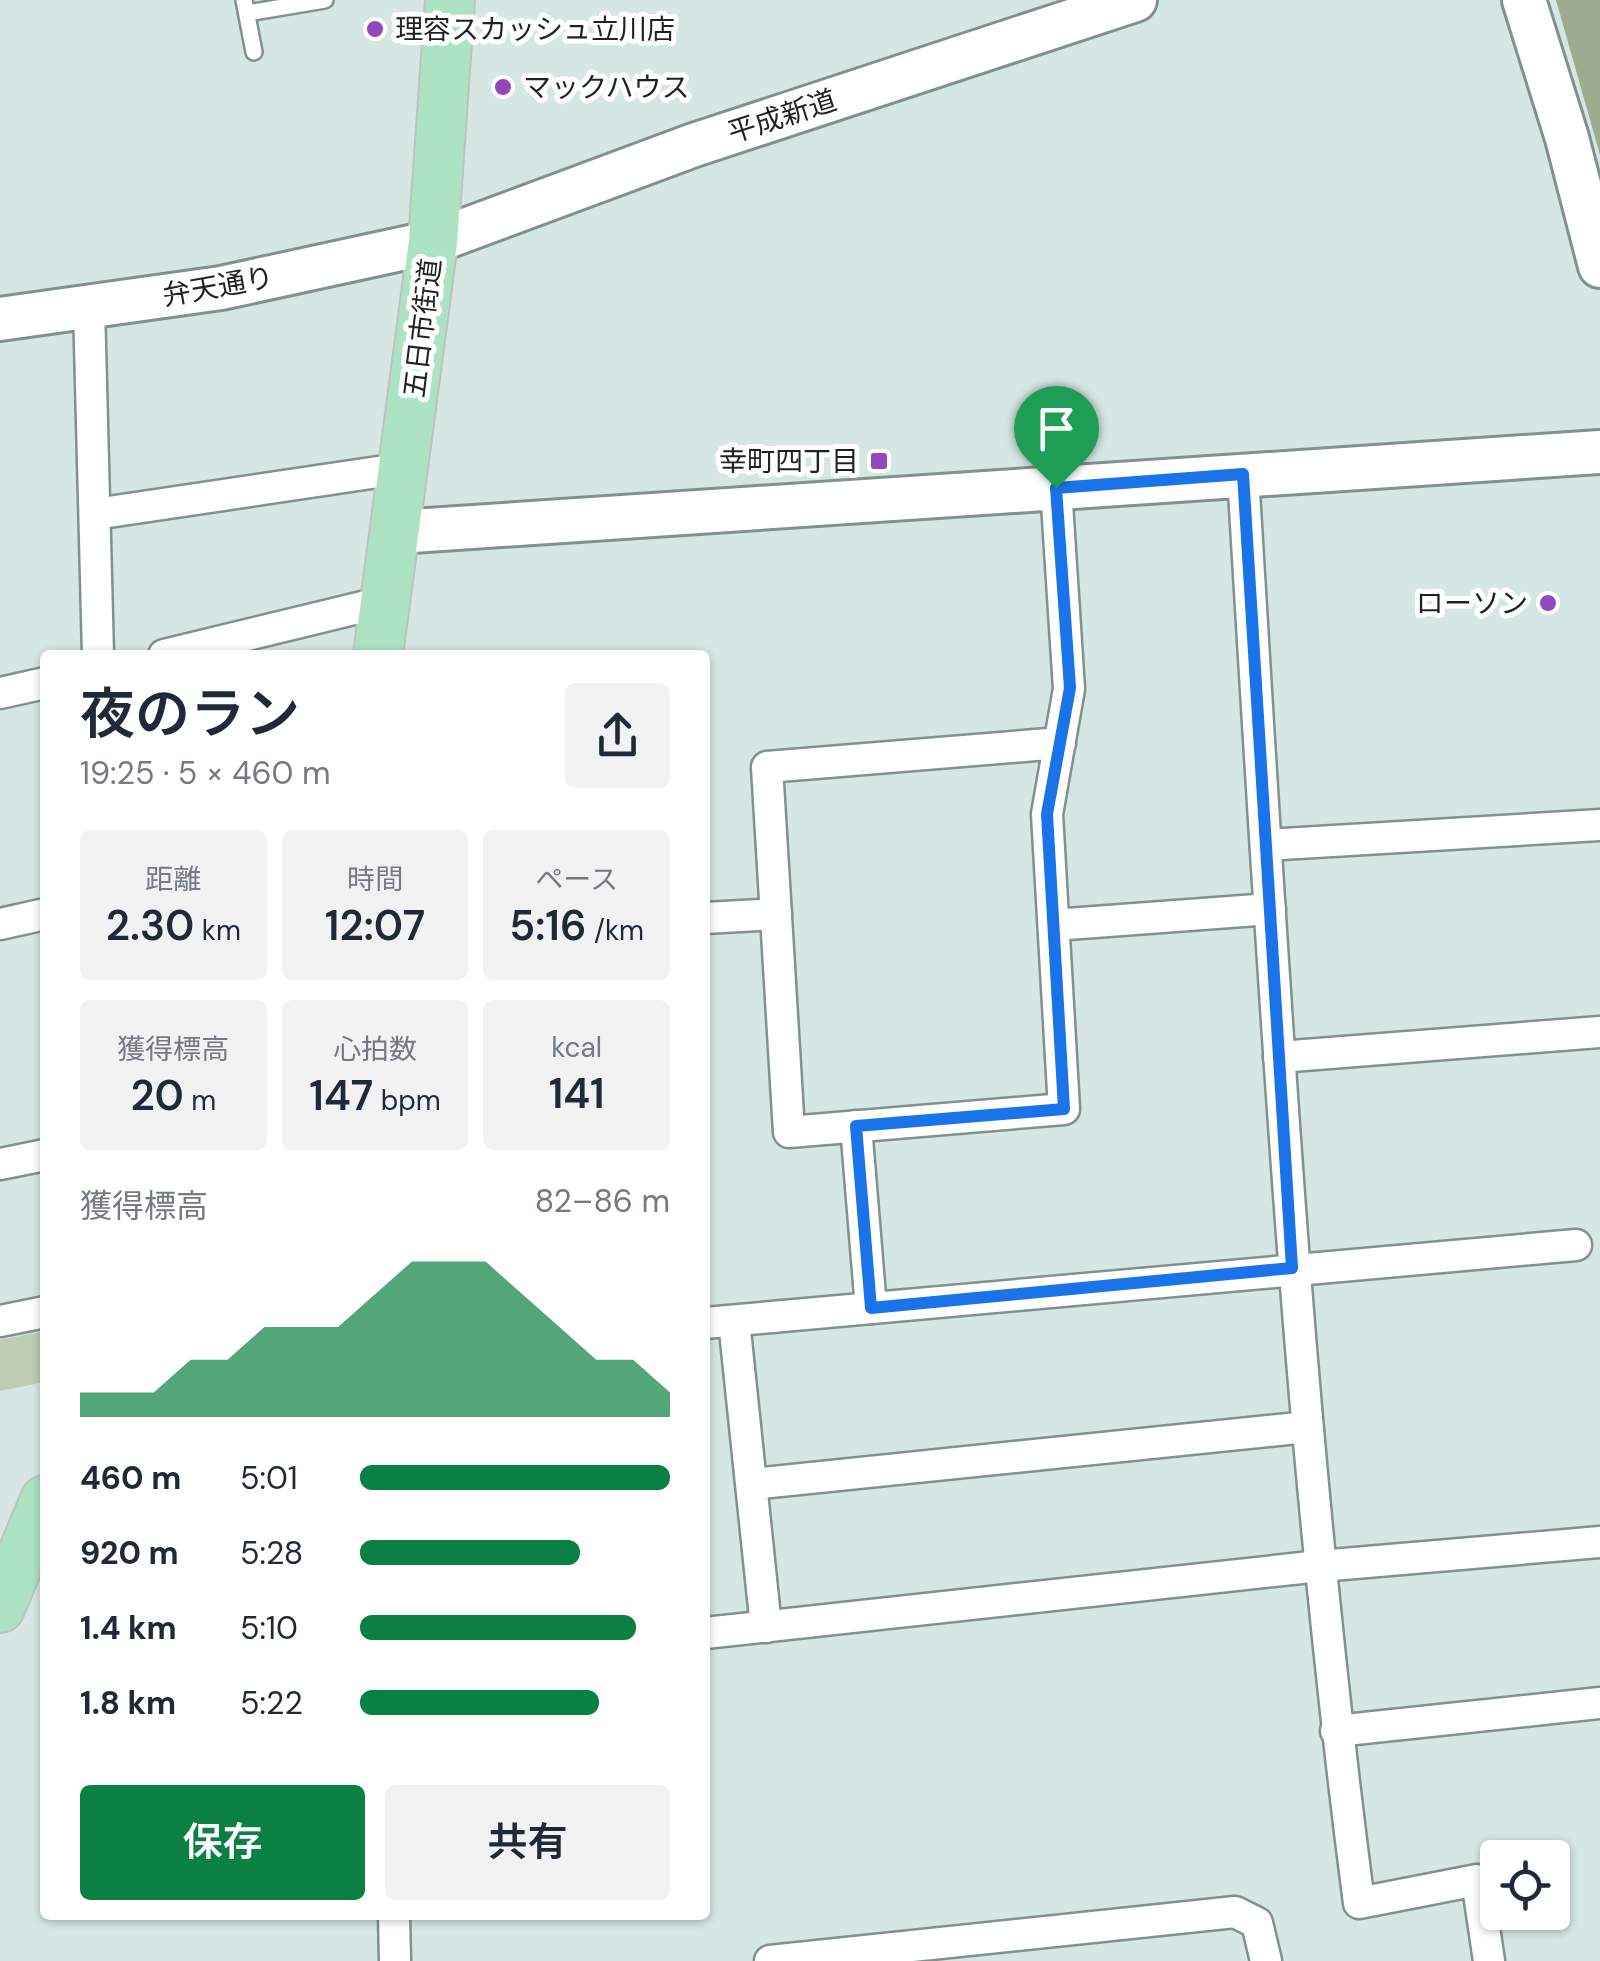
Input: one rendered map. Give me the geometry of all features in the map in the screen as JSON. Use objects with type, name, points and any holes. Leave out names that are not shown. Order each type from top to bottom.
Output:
[{"type":"main road","name":"五日市街道","points":[[379,650],[433,242],[450,0]]},
{"type":"main road","points":[[0,1608],[10,1560],[40,1509]]},
{"type":"street","name":"平成新道","points":[[433,242],[694,145],[1134,0]]},
{"type":"street","points":[[1524,0],[1567,138],[1600,266]]},
{"type":"street","name":"弁天通り","points":[[0,320],[221,288],[433,242]]},
{"type":"street","points":[[89,306],[98,650]]},
{"type":"street","points":[[397,532],[1600,452]]},
{"type":"street","points":[[95,514],[405,468]]},
{"type":"street","points":[[1243,474],[1292,1268],[1336,1731],[1359,1903],[1476,1880],[1489,1961]]},
{"type":"street","points":[[1056,488],[1070,688],[1060,743],[1047,814],[1064,1109],[789,1132],[766,767],[1060,743]]},
{"type":"street","points":[[184,650],[387,600]]},
{"type":"street","points":[[0,693],[40,684]]},
{"type":"street","points":[[1266,844],[1600,825]]},
{"type":"street","points":[[1054,925],[1270,909]]},
{"type":"street","points":[[710,918],[776,914]]},
{"type":"street","points":[[0,924],[40,915]]},
{"type":"street","points":[[1279,1057],[1600,1032]]},
{"type":"street","points":[[856,1126],[871,1308]]},
{"type":"street","points":[[0,1164],[40,1156]]},
{"type":"street","points":[[766,1628],[752,1484],[720,1322],[1576,1244]]},
{"type":"street","points":[[0,1322],[40,1313]]},
{"type":"street","points":[[752,1484],[1308,1427]]},
{"type":"street","points":[[710,1633],[1320,1566],[1600,1542]]},
{"type":"street","points":[[1336,1731],[1600,1703]]},
{"type":"street","points":[[770,1961],[828,1958],[1235,1912],[1257,1923],[1266,1961]]},
{"type":"street","points":[[394,1920],[395,1961]]},
{"type":"lane","points":[[254,52],[246,7],[325,0]]},
{"type":"green space","points":[[1556,0],[1600,0],[1600,155]]},
{"type":"green space","points":[[40,1332],[40,1383],[0,1391],[0,1340]]},
{"type":"place","name":"理容スカッシュ立川店","points":[[375,29]]},
{"type":"place","name":"マックハウス","points":[[503,87]]},
{"type":"place","name":"幸町四丁目","points":[[879,461]]},
{"type":"place","name":"ローソン","points":[[1548,603]]},
{"type":"route","points":[[1243,474],[1292,1268],[871,1308],[856,1126],[1064,1109],[1047,814],[1070,688],[1056,488],[1243,474]]}]
